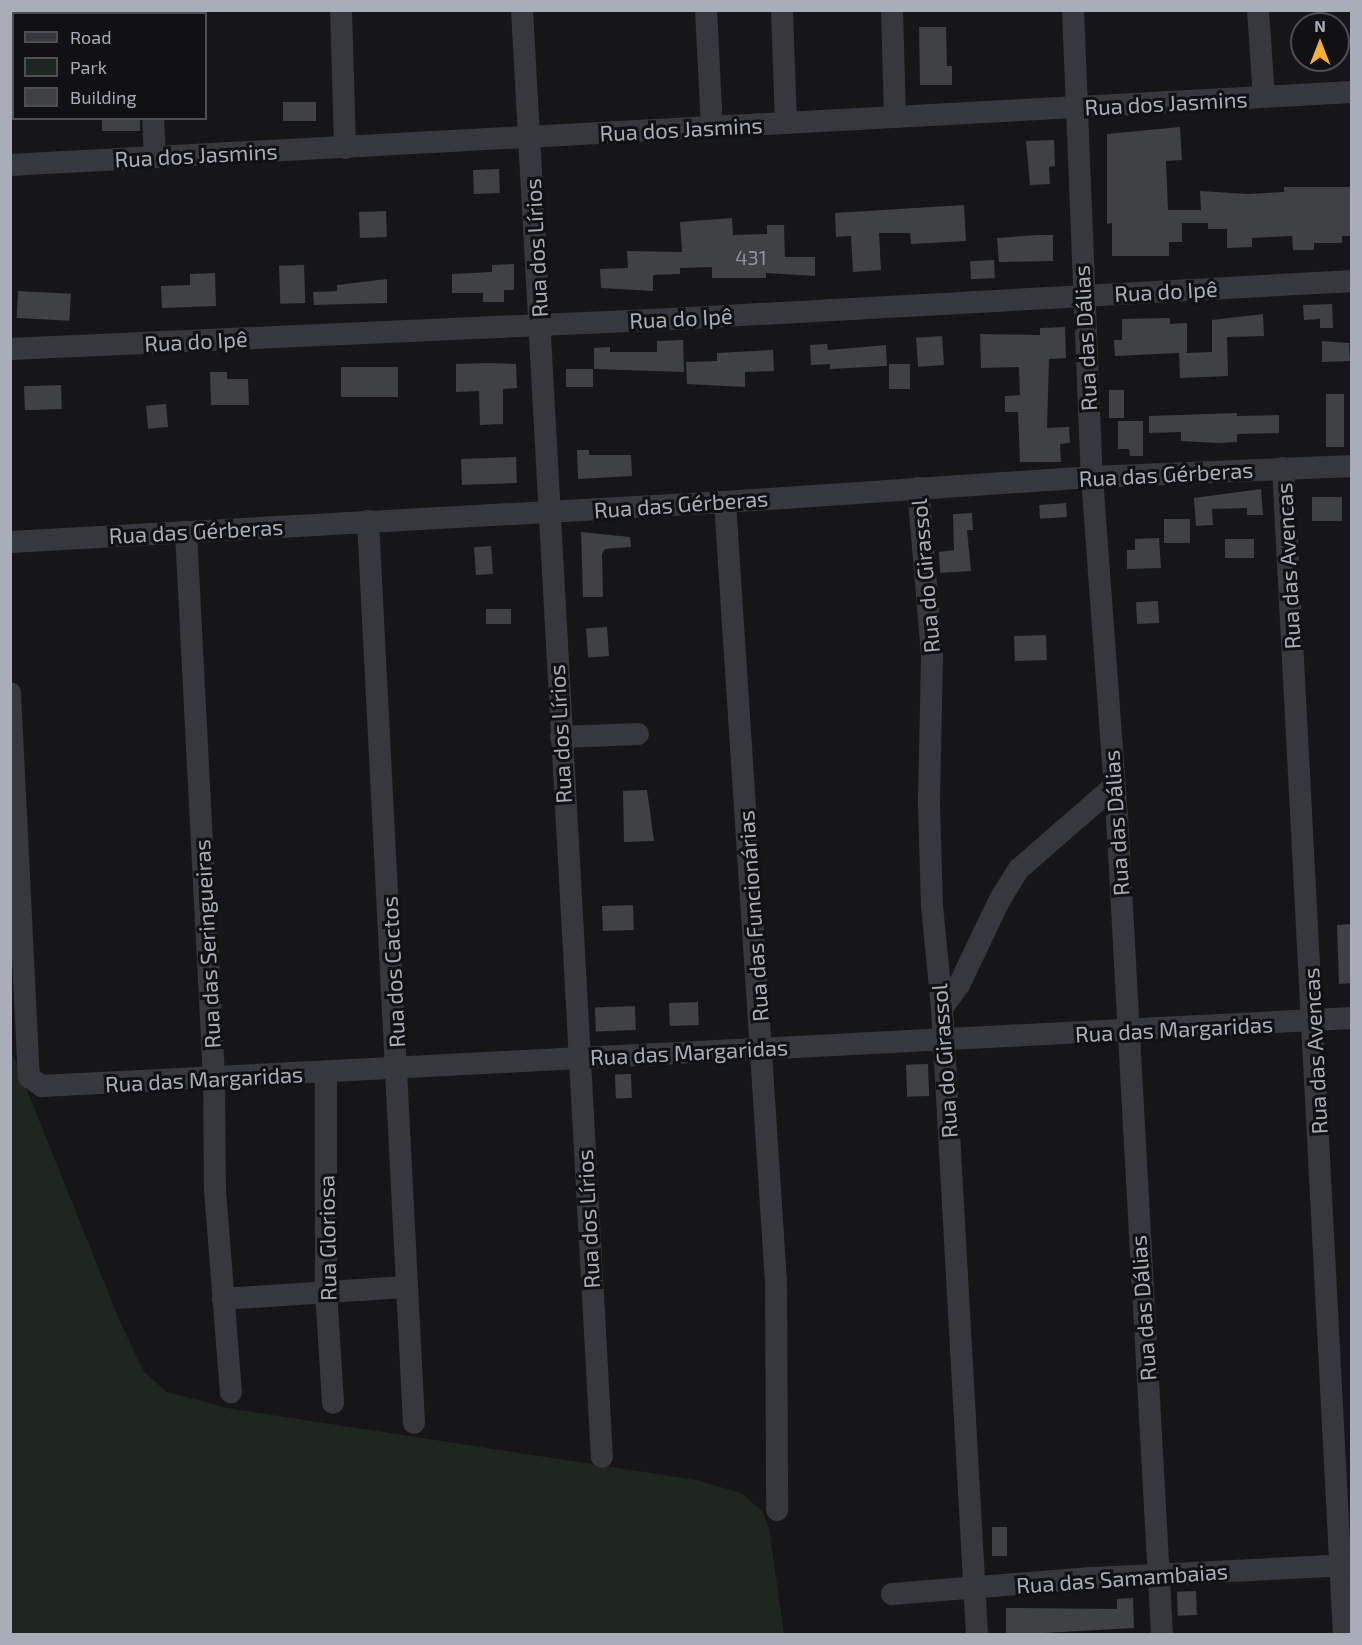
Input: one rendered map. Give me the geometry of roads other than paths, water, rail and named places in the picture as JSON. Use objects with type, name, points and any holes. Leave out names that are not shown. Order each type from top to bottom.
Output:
[{"type":"street","points":[[341,10],[345,148]]},
{"type":"street","name":"Rua dos Lírios","points":[[522,10],[540,324],[547,512],[602,1457]]},
{"type":"street","points":[[706,10],[712,127]]},
{"type":"street","points":[[782,10],[786,123]]},
{"type":"street","points":[[892,10],[896,117]]},
{"type":"street","name":"Rua das Dálias","points":[[1073,10],[1082,296],[1092,477],[1114,786],[1126,1032],[1162,1635]]},
{"type":"street","points":[[1258,10],[1264,97]]},
{"type":"street","name":"Rua dos Jasmins","points":[[10,165],[1352,92]]},
{"type":"street","points":[[153,120],[155,156]]},
{"type":"street","name":"Rua do Ipê","points":[[10,349],[540,324],[1352,281]]},
{"type":"street","name":"Rua das Gérberas","points":[[10,542],[725,502],[1092,477],[1352,466]]},
{"type":"street","name":"Rua das Avencas","points":[[1283,468],[1345,1566],[1344,1635]]},
{"type":"street","name":"Rua do Girassol","points":[[918,488],[932,656],[929,814],[932,906],[944,1039],[977,1635]]},
{"type":"street","name":"Rua das Funcionárias","points":[[725,502],[776,1282],[777,1510]]},
{"type":"street","name":"Rua dos Cactos","points":[[368,521],[398,1069],[404,1287],[414,1424]]},
{"type":"street","name":"Rua das Seringueiras","points":[[186,532],[214,1078],[215,1190],[231,1392]]},
{"type":"street","name":"Rua das Margaridas","points":[[10,693],[29,1077],[42,1086],[326,1074],[762,1047],[1126,1032],[1352,1018]]},
{"type":"street","points":[[561,737],[638,734]]},
{"type":"street","points":[[942,1008],[959,985],[1000,899],[1019,869],[1114,786]]},
{"type":"street","name":"Rua Gloriosa","points":[[326,1074],[326,1291],[333,1403]]},
{"type":"street","points":[[223,1299],[404,1287]]},
{"type":"street","name":"Rua das Samambaias","points":[[892,1594],[1160,1575],[1345,1566]]}]
